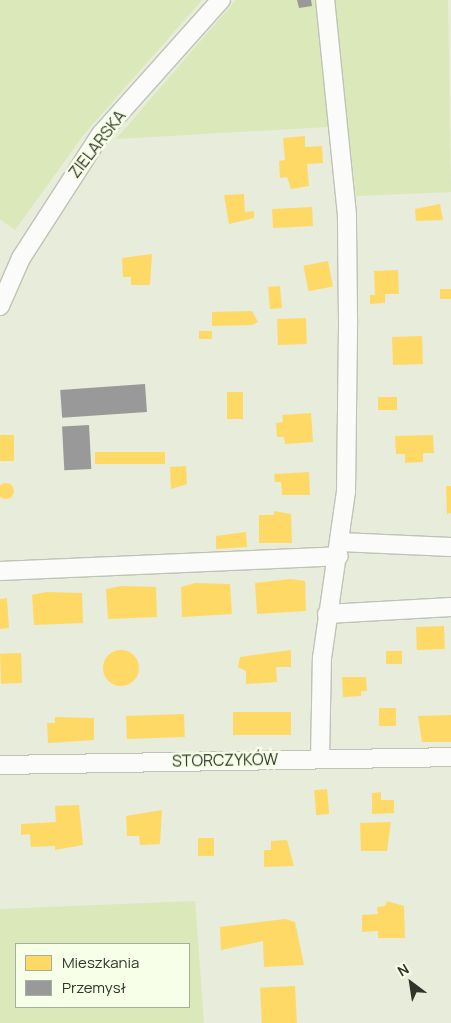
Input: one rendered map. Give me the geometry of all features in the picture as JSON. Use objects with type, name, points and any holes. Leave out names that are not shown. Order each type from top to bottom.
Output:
[{"type":"street","name":"ZIELARSKA","points":[[0,306],[21,258],[96,141],[220,0]]},
{"type":"street","points":[[320,759],[327,614],[339,549],[346,492],[347,215],[325,0]]},
{"type":"street","points":[[0,572],[339,549],[451,547]]},
{"type":"street","points":[[327,614],[451,606]]},
{"type":"street","name":"STORCZYKÓW","points":[[0,765],[451,758]]},
{"type":"green space","points":[[0,0],[202,0],[85,133],[15,230],[0,219]]},
{"type":"green space","points":[[236,0],[321,0],[328,127],[116,139]]},
{"type":"green space","points":[[333,0],[448,0],[451,192],[356,196]]},
{"type":"green space","points":[[195,901],[204,1023],[0,1023],[0,909]]},
{"type":"building: Mieszkania","points":[[305,136],[305,147],[322,146],[323,163],[307,164],[309,186],[291,189],[287,177],[280,178],[279,161],[285,160],[283,138]]},
{"type":"building: Mieszkania","points":[[244,194],[245,212],[254,211],[254,218],[229,224],[224,195]]},
{"type":"building: Mieszkania","points":[[440,204],[443,220],[416,221],[415,209]]},
{"type":"building: Mieszkania","points":[[312,207],[313,226],[273,228],[272,209]]},
{"type":"building: Mieszkania","points":[[152,254],[150,285],[131,285],[131,277],[123,277],[122,258]]},
{"type":"building: Mieszkania","points":[[328,261],[333,287],[308,291],[303,266]]},
{"type":"building: Mieszkania","points":[[398,270],[399,294],[385,294],[385,303],[370,304],[370,295],[375,295],[374,271]]},
{"type":"building: Mieszkania","points":[[280,286],[282,308],[270,309],[268,287]]},
{"type":"building: Mieszkania","points":[[440,289],[451,289],[451,299],[440,299]]},
{"type":"building: Mieszkania","points":[[252,311],[258,322],[252,325],[212,326],[212,312]]},
{"type":"building: Mieszkania","points":[[306,318],[307,344],[278,345],[277,319]]},
{"type":"building: Mieszkania","points":[[199,331],[212,331],[212,339],[199,339]]},
{"type":"building: Mieszkania","points":[[422,336],[423,364],[393,365],[392,337]]},
{"type":"building: Mieszkania","points":[[227,392],[243,392],[243,419],[227,419]]},
{"type":"building: Mieszkania","points":[[378,397],[397,397],[397,410],[378,410]]},
{"type":"building: Mieszkania","points":[[311,413],[313,442],[285,444],[284,437],[277,437],[276,423],[283,422],[282,415]]},
{"type":"building: Mieszkania","points":[[0,435],[14,435],[14,461],[0,461]]},
{"type":"building: Mieszkania","points":[[433,435],[434,453],[423,453],[423,462],[405,463],[405,454],[396,454],[395,436]]},
{"type":"building: Mieszkania","points":[[95,452],[165,452],[165,464],[95,464]]},
{"type":"building: Mieszkania","points":[[186,466],[187,484],[171,489],[170,467]]},
{"type":"building: Mieszkania","points":[[309,472],[310,495],[282,495],[281,482],[275,482],[274,474]]},
{"type":"building: Mieszkania","points":[[3,483],[9,483],[14,488],[14,494],[9,499],[3,499],[-1,496],[-1,486]]},
{"type":"building: Mieszkania","points":[[446,486],[451,486],[451,513],[447,514]]},
{"type":"building: Mieszkania","points":[[274,511],[291,514],[292,543],[259,543],[259,515],[274,515]]},
{"type":"building: Mieszkania","points":[[246,532],[247,547],[216,549],[216,536]]},
{"type":"building: Mieszkania","points":[[290,579],[305,581],[306,611],[257,614],[255,583]]},
{"type":"building: Mieszkania","points":[[195,583],[230,584],[232,614],[182,617],[181,587]]},
{"type":"building: Mieszkania","points":[[121,586],[156,587],[157,617],[108,619],[106,589]]},
{"type":"building: Mieszkania","points":[[46,592],[82,593],[83,623],[34,625],[32,595]]},
{"type":"building: Mieszkania","points":[[7,598],[9,628],[0,629],[0,599]]},
{"type":"building: Mieszkania","points":[[444,626],[445,649],[417,650],[416,627]]},
{"type":"building: Mieszkania","points":[[121,650],[133,656],[139,668],[133,680],[121,686],[109,680],[103,668],[109,656]]},
{"type":"building: Mieszkania","points":[[291,650],[291,667],[276,667],[277,682],[246,684],[246,671],[238,667],[240,657]]},
{"type":"building: Mieszkania","points":[[386,651],[402,651],[402,664],[386,664]]},
{"type":"building: Mieszkania","points":[[21,653],[22,683],[1,684],[0,654]]},
{"type":"building: Mieszkania","points":[[342,677],[366,677],[367,691],[361,691],[361,696],[343,697]]},
{"type":"building: Mieszkania","points":[[379,708],[396,708],[396,726],[379,726]]},
{"type":"building: Mieszkania","points":[[233,712],[291,712],[291,735],[233,735]]},
{"type":"building: Mieszkania","points":[[184,714],[185,737],[127,739],[126,716]]},
{"type":"building: Mieszkania","points":[[451,715],[451,742],[422,742],[418,716]]},
{"type":"building: Mieszkania","points":[[55,717],[94,718],[94,740],[48,743],[47,723],[55,723]]},
{"type":"building: Mieszkania","points":[[327,789],[329,814],[316,815],[314,790]]},
{"type":"building: Mieszkania","points":[[381,792],[381,800],[394,800],[394,813],[372,814],[372,793]]},
{"type":"building: Mieszkania","points":[[79,805],[83,845],[55,850],[55,846],[31,847],[30,834],[21,835],[21,824],[56,822],[55,806]]},
{"type":"building: Mieszkania","points":[[162,810],[160,844],[140,845],[139,836],[127,836],[126,816]]},
{"type":"building: Mieszkania","points":[[391,822],[387,851],[361,851],[360,823]]},
{"type":"building: Mieszkania","points":[[198,838],[214,838],[214,856],[198,856]]},
{"type":"building: Mieszkania","points":[[287,840],[294,866],[264,867],[264,850],[271,850],[271,841]]},
{"type":"building: Mieszkania","points":[[387,901],[404,906],[405,938],[378,938],[378,931],[362,932],[362,915],[378,914],[377,907],[385,906]]},
{"type":"building: Mieszkania","points":[[285,919],[295,922],[304,965],[264,967],[263,941],[221,950],[220,927]]},
{"type":"building: Mieszkania","points":[[295,986],[297,1023],[262,1023],[260,988]]},
{"type":"building: Przemysł","points":[[297,0],[311,0],[312,6],[299,8]]},
{"type":"building: Przemysł","points":[[145,384],[147,412],[62,418],[60,390]]},
{"type":"building: Przemysł","points":[[89,425],[91,469],[64,470],[62,426]]}]
